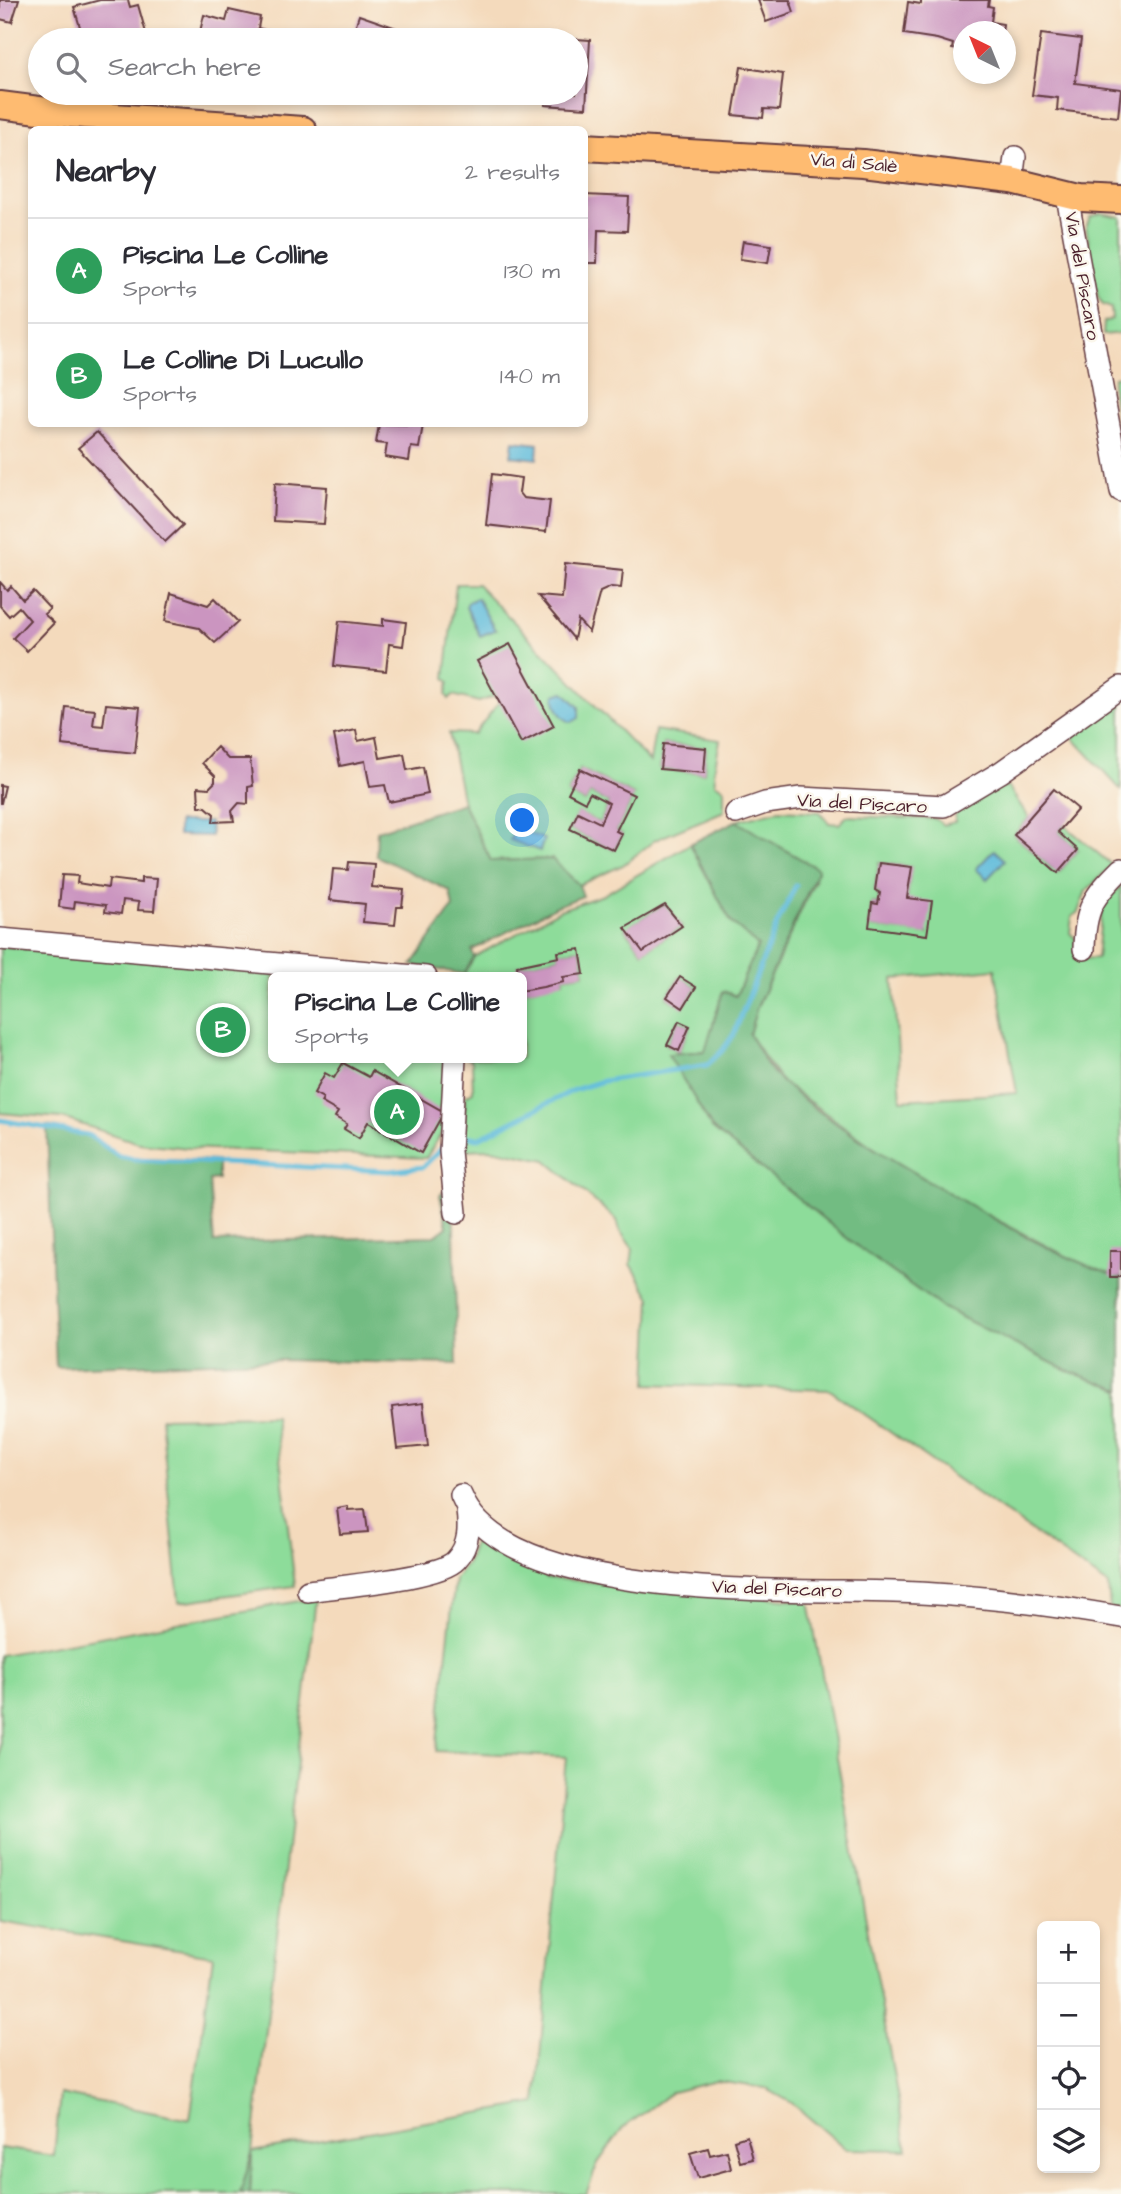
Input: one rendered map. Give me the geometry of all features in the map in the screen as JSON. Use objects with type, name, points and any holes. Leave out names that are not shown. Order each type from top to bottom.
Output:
[{"type":"main road","points":[[0,105],[58,113],[245,126]]},
{"type":"main road","name":"Via di Salè","points":[[588,147],[1014,169],[1068,196],[1121,200]]},
{"type":"street","name":"Via del Piscaro","points":[[1068,196],[1120,483]]},
{"type":"street","name":"Via del Piscaro","points":[[736,813],[765,803],[801,798],[934,808],[944,806],[1001,772],[1121,687]]},
{"type":"street","points":[[1084,949],[1087,915],[1092,901],[1121,869]]},
{"type":"street","points":[[0,939],[370,972]]},
{"type":"street","points":[[456,1213],[447,1189],[450,1152],[463,1084],[457,1063]]},
{"type":"street","name":"Via del Piscaro","points":[[308,1591],[423,1574],[449,1566],[456,1560],[469,1530],[464,1502],[482,1525],[514,1547],[558,1566],[603,1575],[736,1590],[922,1594],[1055,1605],[1121,1617]]},
{"type":"green space","points":[[1101,213],[1121,217],[1121,333],[1103,335],[1104,322],[1112,319],[1111,308],[1103,305],[1098,297],[1086,227],[1090,217]]},
{"type":"green space","points":[[1121,376],[1121,447],[1112,385],[1114,377]]},
{"type":"green space","points":[[456,584],[477,584],[650,762],[655,730],[720,740],[714,771],[715,783],[724,789],[724,811],[655,840],[623,865],[579,885],[552,859],[491,861],[463,803],[449,733],[474,734],[499,702],[495,696],[479,702],[453,695],[449,699],[446,695],[449,682],[445,678]],"holes":[[[466,607],[495,630],[480,636]],[[663,744],[706,748],[704,773],[660,769]],[[580,769],[634,795],[616,831],[622,834],[614,850],[570,829],[578,813],[600,823],[609,803],[590,793],[585,802],[568,793]]]},
{"type":"green space","points":[[1121,700],[1121,790],[1071,736]]},
{"type":"green space","points":[[997,785],[1009,788],[1029,818],[1014,835],[1058,873],[1078,850],[1058,832],[1064,825],[1112,865],[1086,891],[1078,912],[1072,917],[1070,933],[1075,938],[1075,959],[1097,958],[1102,908],[1121,885],[1121,1278],[1083,1265],[976,1209],[881,1153],[782,1082],[749,1035],[757,1007],[815,880],[736,821],[778,810],[820,812],[829,823],[839,824],[847,816],[936,819],[943,825],[955,822],[956,810]],"holes":[[[879,863],[911,867],[907,898],[927,934],[869,927],[872,903],[878,904],[880,893],[875,890]],[[995,969],[1017,1093],[901,1100],[893,979]]]},
{"type":"green space","points":[[463,803],[491,861],[552,859],[579,885],[583,896],[557,906],[472,950],[474,957],[465,972],[412,965],[453,907],[450,891],[376,856],[377,831]]},
{"type":"green space","points":[[736,821],[818,869],[757,1007],[749,1034],[768,1066],[783,1083],[821,1113],[902,1166],[1030,1238],[1121,1278],[1121,1390],[1066,1370],[943,1308],[858,1247],[712,1128],[668,1054],[705,1051],[723,991],[736,996],[758,946],[731,922],[690,844]]},
{"type":"green space","points":[[690,844],[731,922],[758,945],[736,996],[723,991],[705,1051],[669,1054],[712,1128],[858,1247],[943,1308],[1066,1370],[1121,1390],[1121,1610],[1110,1608],[1108,1585],[830,1390],[647,1384],[651,1298],[631,1264],[633,1249],[620,1231],[617,1220],[546,1160],[492,1149],[464,1150],[465,1096],[473,1092],[472,1063],[527,1063],[527,990],[564,981],[563,977],[584,974],[580,949],[559,952],[559,957],[518,966],[519,972],[465,972],[474,957],[560,910],[603,895]],"holes":[[[664,905],[682,926],[643,952],[625,929]],[[680,977],[696,987],[683,1007],[667,997]],[[678,1021],[690,1026],[679,1051],[667,1045]]]},
{"type":"green space","points":[[0,946],[281,972],[268,972],[268,1063],[445,1063],[445,1128],[426,1158],[189,1148],[139,1143],[62,1118],[0,1113]]},
{"type":"green space","points":[[47,1126],[88,1135],[119,1157],[217,1161],[217,1179],[209,1180],[214,1242],[435,1236],[447,1227],[440,1195],[453,1183],[457,1364],[278,1360],[56,1367]]},
{"type":"green space","points":[[275,1416],[295,1586],[179,1602],[161,1418]]},
{"type":"green space","points":[[483,1534],[547,1578],[809,1601],[907,2150],[846,2149],[792,2103],[765,2088],[716,2081],[672,2092],[623,2128],[598,2163],[586,2194],[250,2194],[252,2157],[240,2194],[0,2194],[0,2148],[54,2156],[60,2094],[190,2120],[213,1956],[0,1921],[0,1655],[316,1598],[252,2152],[536,2103],[566,1757],[436,1751],[455,1579],[467,1563],[476,1535]]},
{"type":"green space","points":[[252,2153],[250,2194],[240,2194]]},
{"type":"water","points":[[513,441],[538,444],[537,459],[511,456]]},
{"type":"water","points":[[477,598],[495,630],[480,636],[466,607],[468,602]]},
{"type":"water","points":[[564,692],[579,707],[579,718],[572,722],[559,712],[556,703],[555,695]]},
{"type":"water","points":[[178,822],[210,822],[211,836],[178,835]]},
{"type":"water","points":[[515,828],[544,839],[540,851],[510,840]]},
{"type":"water","points":[[994,850],[1005,860],[987,879],[976,869]]},
{"type":"building","points":[[0,0],[19,0],[12,22],[0,19]]},
{"type":"building","points":[[100,0],[128,0],[130,7],[138,5],[145,28],[80,28],[74,7]]},
{"type":"building","points":[[758,0],[790,0],[794,12],[766,22]]},
{"type":"building","points":[[921,0],[989,0],[988,6],[993,7],[991,21],[953,21],[953,44],[904,34],[908,2],[921,4]]},
{"type":"building","points":[[229,10],[260,17],[258,28],[201,28],[204,15],[226,21]]},
{"type":"building","points":[[359,15],[396,28],[355,28]]},
{"type":"building","points":[[1041,34],[1081,39],[1075,83],[1121,89],[1118,117],[1057,110],[1058,98],[1032,95]]},
{"type":"building","points":[[588,40],[590,40],[588,74]]},
{"type":"building","points":[[741,67],[783,74],[779,110],[764,109],[763,118],[733,115]]},
{"type":"building","points":[[545,105],[586,105],[586,108]]},
{"type":"building","points":[[588,195],[629,197],[627,231],[598,230],[597,263],[588,263]]},
{"type":"building","points":[[743,241],[771,245],[768,263],[740,259]]},
{"type":"building","points":[[379,427],[423,427],[419,448],[411,447],[409,461],[385,457],[387,444],[376,443]]},
{"type":"building","points":[[97,432],[183,525],[165,542],[78,448]]},
{"type":"building","points":[[492,474],[521,478],[519,493],[523,498],[550,501],[546,532],[486,525]]},
{"type":"building","points":[[275,483],[327,487],[324,524],[273,521]]},
{"type":"building","points":[[565,564],[623,570],[621,588],[611,587],[600,592],[589,632],[578,620],[574,639],[538,596],[562,598]]},
{"type":"building","points":[[0,582],[7,590],[11,586],[23,600],[33,591],[50,609],[44,614],[54,623],[27,651],[13,638],[30,620],[19,607],[9,616],[0,606]]},
{"type":"building","points":[[171,593],[208,605],[215,598],[238,622],[215,643],[199,628],[165,621]]},
{"type":"building","points":[[383,619],[406,622],[403,646],[389,644],[386,671],[334,666],[339,621],[383,626]]},
{"type":"building","points":[[510,644],[554,726],[521,743],[477,661]]},
{"type":"building","points":[[106,704],[140,707],[135,753],[62,745],[66,707],[95,710],[93,725],[103,726]]},
{"type":"building","points":[[356,730],[358,741],[376,737],[380,758],[404,754],[407,770],[423,767],[428,794],[389,802],[385,785],[370,787],[365,761],[340,766],[334,735]]},
{"type":"building","points":[[663,744],[706,748],[704,773],[660,769]]},
{"type":"building","points":[[217,747],[228,759],[250,759],[253,786],[248,787],[248,804],[239,803],[232,811],[234,821],[213,822],[214,814],[206,807],[199,806],[198,787],[209,788],[215,782],[215,776],[202,763]]},
{"type":"building","points":[[580,769],[634,795],[616,831],[622,834],[614,850],[570,829],[578,812],[600,823],[609,803],[590,793],[585,802],[568,793]]},
{"type":"building","points":[[0,785],[5,786],[1,803],[0,803]]},
{"type":"building","points":[[1054,789],[1078,809],[1058,832],[1078,850],[1058,873],[1014,835]]},
{"type":"building","points":[[349,862],[374,864],[372,887],[404,890],[402,907],[397,907],[395,925],[363,922],[365,904],[330,900],[333,869],[348,870]]},
{"type":"building","points":[[879,863],[912,867],[907,898],[932,901],[927,935],[869,927],[872,903],[878,904],[880,893],[875,890]]},
{"type":"building","points":[[62,875],[78,876],[77,883],[108,888],[109,879],[141,883],[141,878],[157,879],[154,911],[138,910],[139,902],[123,900],[121,914],[105,912],[106,905],[75,901],[74,909],[59,907]]},
{"type":"building","points":[[665,905],[682,926],[643,952],[625,928]]},
{"type":"building","points":[[580,949],[584,974],[563,977],[564,982],[527,990],[527,972],[518,972],[517,966],[559,957],[558,952]]},
{"type":"building","points":[[680,977],[696,987],[683,1008],[667,997]]},
{"type":"building","points":[[679,1021],[690,1026],[679,1051],[667,1045]]},
{"type":"building","points":[[343,1063],[369,1077],[372,1071],[444,1112],[421,1153],[368,1122],[359,1138],[344,1129],[347,1124],[335,1117],[338,1112],[321,1102],[323,1098],[314,1093],[325,1073],[334,1078]]},
{"type":"building","points":[[1110,1251],[1121,1251],[1121,1277],[1110,1277]]},
{"type":"building","points":[[423,1403],[428,1446],[397,1449],[392,1407]]},
{"type":"building","points":[[348,1506],[348,1510],[365,1509],[368,1532],[340,1534],[337,1508]]},
{"type":"building","points":[[747,2136],[753,2159],[740,2162],[734,2140]]},
{"type":"building","points":[[708,2148],[710,2155],[727,2151],[731,2169],[698,2178],[690,2153]]},
{"type":"waterway","points":[[462,1136],[479,1138],[574,1090],[603,1081],[707,1065],[722,1051],[734,1034],[777,924],[796,885]]},
{"type":"waterway","points":[[0,1120],[88,1135],[119,1156],[134,1159],[390,1171],[423,1167],[443,1147]]},
{"type":"place","name":"Le Colline Di Lucullo","points":[[223,1030]]},
{"type":"place","name":"Piscina Le Colline","points":[[397,1112]]}]
